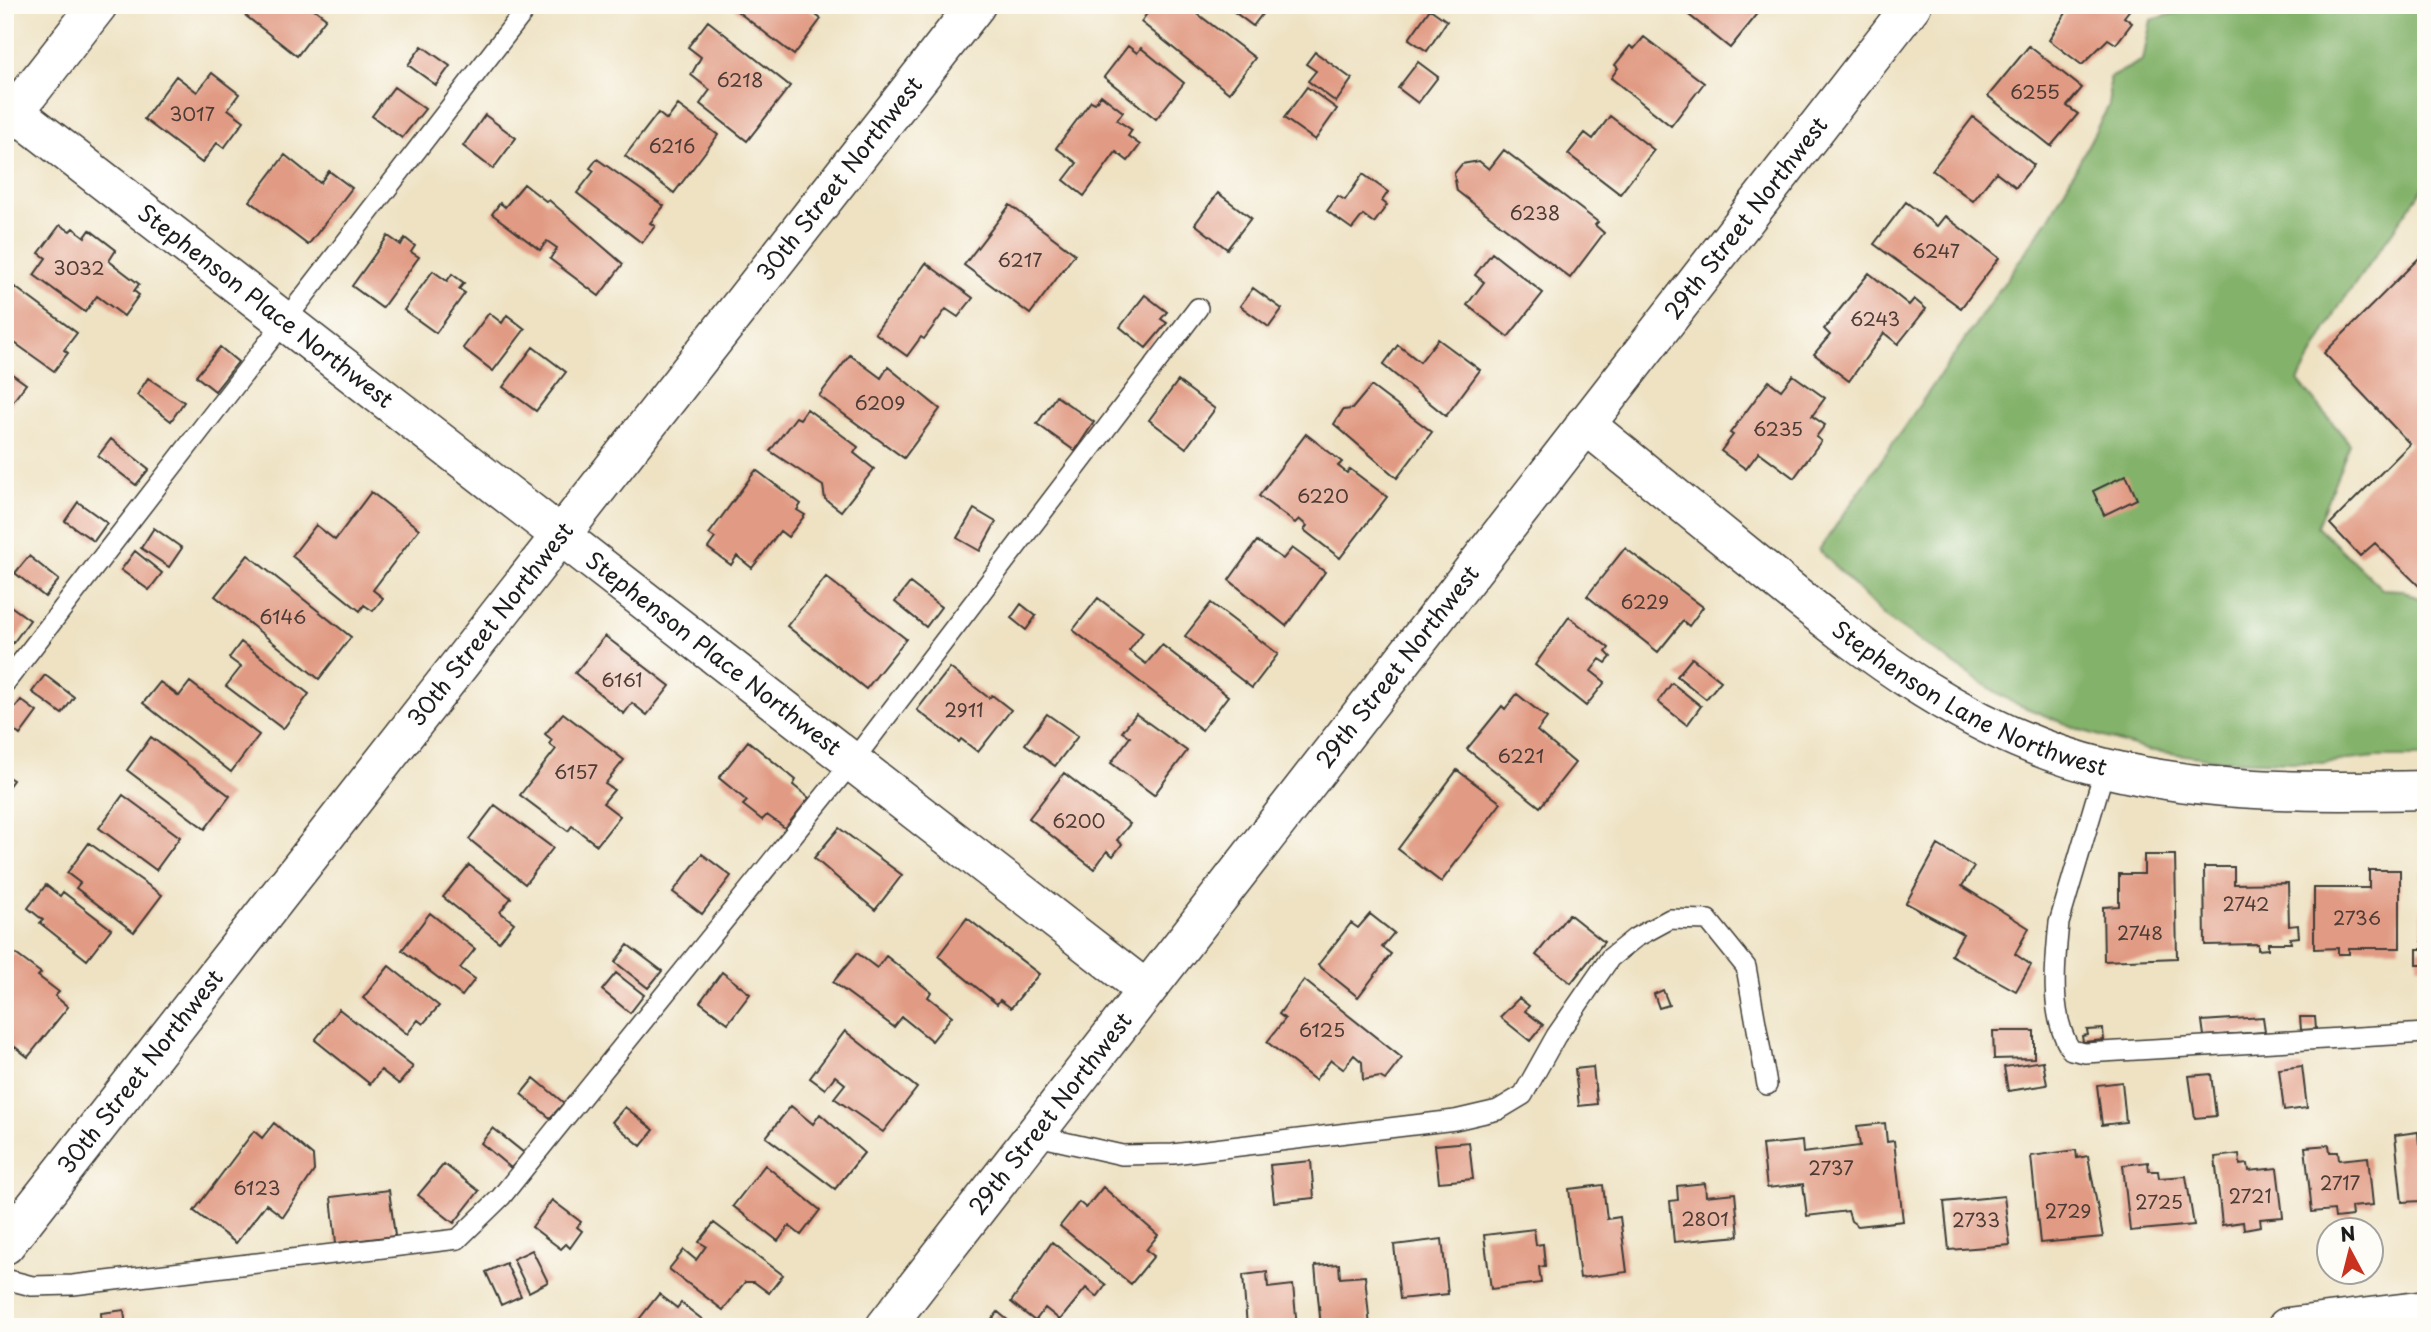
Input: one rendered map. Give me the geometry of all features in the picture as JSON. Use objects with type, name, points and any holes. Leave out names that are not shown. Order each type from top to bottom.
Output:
[{"type":"street","points":[[10,118],[98,5]]},
{"type":"street","name":"30th Street Northwest","points":[[5,1245],[976,5]]},
{"type":"street","name":"29th Street Northwest","points":[[886,1327],[1145,989],[1912,5]]},
{"type":"street","name":"Stephenson Place Northwest","points":[[10,118],[286,322],[1145,989]]},
{"type":"street","name":"Stephenson Lane Northwest","points":[[1585,424],[1843,634],[1942,702],[2029,743],[2105,768],[2172,781],[2252,790],[2426,790]]},
{"type":"street","points":[[2287,1327],[2426,1310]]},
{"type":"lane","points":[[5,683],[529,5]]},
{"type":"lane","points":[[5,1279],[32,1286],[73,1285],[458,1239],[501,1197],[852,762],[1198,308]]},
{"type":"lane","points":[[2105,768],[2059,923],[2059,1025],[2071,1050],[2085,1053],[2426,1033]]},
{"type":"lane","points":[[1033,1135],[1122,1155],[1173,1154],[1455,1120],[1499,1110],[1523,1095],[1556,1036],[1610,958],[1635,938],[1670,919],[1708,920],[1746,967],[1767,1085]]},
{"type":"green space","points":[[2190,5],[2426,5],[2426,184],[2340,305],[2298,381],[2350,444],[2317,526],[2382,589],[2401,590],[2426,601],[2426,757],[2376,757],[2322,763],[2221,760],[2147,750],[2080,730],[2012,702],[1885,617],[1819,550],[2051,215],[2109,105],[2109,78],[2143,60],[2151,20],[2187,10]]},
{"type":"building","points":[[232,5],[309,5],[326,18],[297,56]]},
{"type":"building","points":[[729,5],[803,5],[821,19],[794,55]]},
{"type":"building","points":[[1153,5],[1186,5],[1255,58],[1229,93],[1141,22]]},
{"type":"building","points":[[1225,5],[1269,5],[1253,26]]},
{"type":"building","points":[[1697,5],[1765,5],[1730,48],[1689,15]]},
{"type":"building","points":[[2071,5],[2127,5],[2131,8],[2124,17],[2132,23],[2116,44],[2108,39],[2082,65],[2049,40]]},
{"type":"building","points":[[1430,9],[1447,21],[1427,51],[1409,39]]},
{"type":"building","points":[[708,21],[790,86],[747,141],[700,104],[710,90],[691,75],[701,57],[688,47]]},
{"type":"building","points":[[1644,37],[1704,83],[1671,126],[1611,78],[1618,68],[1615,65],[1630,46],[1634,49]]},
{"type":"building","points":[[422,46],[450,66],[436,85],[408,65]]},
{"type":"building","points":[[1128,46],[1137,53],[1141,48],[1184,83],[1156,119],[1104,77]]},
{"type":"building","points":[[2029,46],[2082,88],[2067,106],[2078,114],[2051,146],[1988,96]]},
{"type":"building","points":[[1315,52],[1352,79],[1336,102],[1308,81],[1316,71],[1306,64]]},
{"type":"building","points":[[1418,62],[1438,77],[1418,103],[1398,88]]},
{"type":"building","points":[[212,73],[239,94],[228,109],[244,121],[224,148],[217,143],[202,163],[144,119],[176,76],[197,92]]},
{"type":"building","points":[[394,87],[425,109],[402,138],[372,116]]},
{"type":"building","points":[[1307,87],[1337,109],[1315,140],[1284,118]]},
{"type":"building","points":[[1101,95],[1123,112],[1117,120],[1132,130],[1128,136],[1140,145],[1128,161],[1116,152],[1084,196],[1064,180],[1077,163],[1056,148],[1091,101],[1095,103]]},
{"type":"building","points":[[678,105],[718,135],[674,193],[625,156],[658,113],[667,120]]},
{"type":"building","points":[[485,115],[516,138],[493,169],[463,146]]},
{"type":"building","points":[[1610,116],[1654,150],[1620,194],[1568,154],[1585,133],[1593,139]]},
{"type":"building","points":[[1973,117],[2034,165],[2016,187],[1996,172],[1973,201],[1932,170]]},
{"type":"building","points":[[1504,150],[1598,222],[1595,225],[1604,233],[1570,278],[1457,191],[1454,174],[1462,164],[1479,161],[1489,169]]},
{"type":"building","points":[[285,155],[320,183],[329,171],[352,188],[308,245],[250,201]]},
{"type":"building","points":[[597,159],[664,206],[650,223],[655,226],[642,243],[577,193],[594,171],[590,168]]},
{"type":"building","points":[[1363,174],[1388,192],[1382,201],[1387,205],[1374,223],[1363,215],[1352,229],[1327,211],[1338,196],[1345,200]]},
{"type":"building","points":[[524,184],[547,202],[549,200],[623,264],[599,296],[550,259],[557,248],[547,241],[540,250],[492,214],[500,203],[505,207]]},
{"type":"building","points":[[1218,193],[1251,218],[1227,249],[1195,224]]},
{"type":"building","points":[[1906,202],[1937,226],[1945,216],[1999,258],[1961,308],[1874,244]]},
{"type":"building","points":[[1010,205],[1075,254],[1030,314],[964,265]]},
{"type":"building","points":[[60,225],[70,231],[73,228],[85,237],[90,230],[116,250],[109,261],[139,284],[134,291],[139,295],[124,316],[97,296],[85,312],[34,275],[46,258],[39,253]]},
{"type":"building","points":[[388,236],[401,245],[405,238],[415,246],[411,252],[419,257],[382,308],[352,286]]},
{"type":"building","points":[[1492,253],[1543,293],[1508,337],[1467,305],[1484,282],[1475,275]]},
{"type":"building","points":[[2422,255],[2426,258],[2426,586],[2422,589],[2375,543],[2360,556],[2330,524],[2410,444],[2324,353]]},
{"type":"building","points":[[926,263],[973,298],[958,317],[946,309],[924,339],[921,337],[907,356],[875,333]]},
{"type":"building","points":[[433,271],[447,281],[452,274],[464,283],[459,289],[465,293],[436,333],[404,310]]},
{"type":"building","points":[[1869,273],[1909,305],[1914,299],[1926,309],[1898,344],[1884,333],[1849,381],[1814,354],[1830,335],[1824,329]]},
{"type":"building","points":[[15,287],[77,333],[64,350],[68,353],[54,371],[5,336],[5,310],[10,304],[5,299]]},
{"type":"building","points":[[1253,288],[1282,309],[1269,327],[1240,306]]},
{"type":"building","points":[[1145,295],[1167,312],[1161,319],[1167,323],[1146,348],[1120,327]]},
{"type":"building","points":[[489,313],[502,323],[507,315],[525,329],[493,371],[463,348]]},
{"type":"building","points":[[1438,339],[1480,370],[1446,416],[1383,365],[1398,345],[1420,362]]},
{"type":"building","points":[[220,347],[238,362],[215,391],[196,376]]},
{"type":"building","points":[[533,347],[566,372],[536,411],[503,387]]},
{"type":"building","points":[[850,355],[881,378],[888,367],[940,409],[904,458],[819,396]]},
{"type":"building","points":[[5,369],[26,384],[5,412]]},
{"type":"building","points":[[1793,375],[1825,398],[1812,416],[1825,425],[1816,437],[1821,441],[1794,478],[1759,452],[1746,469],[1721,451],[1733,435],[1730,433],[1769,381],[1781,390]]},
{"type":"building","points":[[148,378],[184,402],[171,421],[137,395]]},
{"type":"building","points":[[1178,381],[1215,409],[1186,448],[1149,420]]},
{"type":"building","points":[[1371,386],[1432,432],[1397,478],[1334,424],[1343,410],[1352,409]]},
{"type":"building","points":[[1056,396],[1094,422],[1075,451],[1037,424]]},
{"type":"building","points":[[807,409],[858,447],[854,453],[874,469],[841,511],[825,499],[823,486],[770,451],[796,417],[800,419]]},
{"type":"building","points":[[1306,434],[1342,462],[1338,466],[1347,473],[1350,469],[1387,497],[1340,558],[1304,530],[1307,526],[1299,519],[1295,523],[1259,496]]},
{"type":"building","points":[[111,439],[149,469],[136,485],[98,456]]},
{"type":"building","points":[[756,470],[801,504],[797,510],[805,515],[788,537],[780,531],[752,568],[737,556],[731,565],[708,548],[715,538],[709,534]]},
{"type":"building","points":[[2126,475],[2137,499],[2104,515],[2093,491]]},
{"type":"building","points":[[371,492],[419,529],[373,590],[383,598],[373,611],[364,605],[360,611],[292,556],[316,525],[335,540]]},
{"type":"building","points":[[78,502],[107,523],[94,541],[65,521]]},
{"type":"building","points":[[974,509],[996,522],[980,551],[957,538]]},
{"type":"building","points":[[154,528],[182,548],[169,567],[141,548]]},
{"type":"building","points":[[1257,541],[1283,559],[1292,548],[1325,572],[1286,626],[1229,580]]},
{"type":"building","points":[[1625,548],[1703,607],[1689,626],[1683,621],[1658,652],[1587,596]]},
{"type":"building","points":[[135,551],[162,573],[149,590],[121,570]]},
{"type":"building","points":[[248,555],[351,637],[319,679],[215,596]]},
{"type":"building","points":[[29,556],[59,580],[45,597],[15,573]]},
{"type":"building","points":[[826,577],[906,639],[866,689],[787,626]]},
{"type":"building","points":[[910,583],[941,607],[926,627],[895,602]]},
{"type":"building","points":[[1098,598],[1143,632],[1129,651],[1146,664],[1162,645],[1228,696],[1202,730],[1073,630]]},
{"type":"building","points":[[5,602],[30,620],[5,654]]},
{"type":"building","points":[[1211,603],[1278,654],[1252,688],[1185,636]]},
{"type":"building","points":[[1021,604],[1036,616],[1026,630],[1011,618]]},
{"type":"building","points":[[1569,617],[1609,648],[1606,652],[1611,657],[1606,663],[1600,659],[1591,671],[1605,682],[1586,706],[1535,665]]},
{"type":"building","points":[[605,636],[670,686],[647,715],[632,703],[624,714],[575,673]]},
{"type":"building","points":[[241,642],[309,694],[283,729],[226,686],[241,667],[229,658]]},
{"type":"building","points":[[1692,658],[1721,681],[1706,699],[1677,676]]},
{"type":"building","points":[[950,668],[989,698],[992,695],[1011,710],[978,752],[961,739],[959,742],[917,710]]},
{"type":"building","points":[[45,675],[74,697],[62,714],[32,692]]},
{"type":"building","points":[[160,682],[179,696],[190,682],[259,735],[231,772],[143,703]]},
{"type":"building","points":[[1672,683],[1701,706],[1687,725],[1658,702]]},
{"type":"building","points":[[1517,694],[1547,718],[1537,731],[1575,763],[1540,807],[1467,749],[1502,706],[1505,709]]},
{"type":"building","points":[[21,700],[37,712],[20,735],[5,723],[5,720]]},
{"type":"building","points":[[563,713],[624,760],[605,784],[614,790],[603,803],[620,816],[597,845],[572,826],[568,831],[520,795],[556,749],[549,744],[552,740],[545,734]]},
{"type":"building","points":[[1047,714],[1078,736],[1055,766],[1025,744]]},
{"type":"building","points":[[1136,714],[1187,751],[1154,795],[1111,763],[1130,737],[1122,732]]},
{"type":"building","points":[[151,737],[230,796],[205,829],[127,770]]},
{"type":"building","points":[[748,741],[796,780],[793,785],[809,798],[785,828],[767,815],[762,820],[743,805],[747,801],[719,778]]},
{"type":"building","points":[[1457,770],[1501,803],[1441,882],[1398,849]]},
{"type":"building","points":[[1064,773],[1130,824],[1117,840],[1122,844],[1113,856],[1107,851],[1094,869],[1029,818]]},
{"type":"building","points":[[5,775],[13,780],[5,791]]},
{"type":"building","points":[[123,795],[180,837],[156,870],[99,828]]},
{"type":"building","points":[[495,805],[553,848],[525,884],[469,839]]},
{"type":"building","points":[[839,828],[902,875],[875,910],[814,858]]},
{"type":"building","points":[[89,843],[162,895],[134,932],[76,888],[80,883],[67,873]]},
{"type":"building","points":[[1938,845],[1974,867],[1962,886],[2029,928],[2015,954],[2031,965],[2016,991],[1951,955],[1963,934],[1906,903]]},
{"type":"building","points":[[702,854],[731,876],[702,914],[673,892]]},
{"type":"building","points":[[2144,855],[2175,855],[2177,958],[2104,961],[2103,907],[2119,906],[2119,874],[2144,874]]},
{"type":"building","points":[[469,865],[511,898],[500,912],[514,923],[499,942],[443,897]]},
{"type":"building","points":[[2204,867],[2234,867],[2234,884],[2288,883],[2289,926],[2298,925],[2299,937],[2290,938],[2291,943],[2268,943],[2268,949],[2258,950],[2258,944],[2205,945]]},
{"type":"building","points":[[2369,870],[2400,870],[2400,948],[2349,948],[2349,954],[2338,954],[2338,948],[2314,949],[2314,888],[2369,888]]},
{"type":"building","points":[[2421,871],[2426,871],[2426,941],[2422,941]]},
{"type":"building","points":[[46,885],[60,896],[63,892],[111,929],[87,960],[40,923],[43,920],[28,908]]},
{"type":"building","points":[[430,913],[475,949],[460,968],[475,979],[462,996],[402,950]]},
{"type":"building","points":[[1370,914],[1394,933],[1382,947],[1391,954],[1358,997],[1318,965],[1351,923],[1358,928]]},
{"type":"building","points":[[1569,914],[1604,942],[1571,983],[1536,955]]},
{"type":"building","points":[[967,918],[1039,974],[1011,1008],[1000,1000],[997,1004],[938,956]]},
{"type":"building","points":[[628,945],[662,971],[648,988],[615,962]]},
{"type":"building","points":[[2417,949],[2426,949],[2426,965],[2417,965]]},
{"type":"building","points":[[13,952],[41,973],[38,976],[59,992],[55,996],[68,1007],[28,1057],[15,1047],[12,1052],[5,1047],[5,961]]},
{"type":"building","points":[[857,953],[877,968],[886,956],[931,992],[928,997],[952,1016],[932,1041],[902,1017],[894,1027],[833,982]]},
{"type":"building","points":[[389,966],[439,1006],[423,1024],[418,1020],[407,1034],[363,998]]},
{"type":"building","points":[[722,972],[750,994],[728,1023],[700,1002]]},
{"type":"building","points":[[616,973],[644,995],[630,1013],[602,990]]},
{"type":"building","points":[[1304,980],[1402,1058],[1385,1080],[1380,1077],[1363,1080],[1362,1062],[1354,1055],[1343,1069],[1331,1060],[1315,1080],[1267,1042],[1285,1019],[1279,1014]]},
{"type":"building","points":[[1663,990],[1669,1005],[1659,1008],[1654,994]]},
{"type":"building","points":[[1519,998],[1529,1006],[1525,1011],[1543,1025],[1530,1041],[1500,1017]]},
{"type":"building","points":[[339,1009],[413,1067],[399,1084],[381,1070],[370,1084],[315,1040]]},
{"type":"building","points":[[2263,1017],[2265,1032],[2204,1036],[2202,1021]]},
{"type":"building","points":[[2300,1017],[2315,1017],[2316,1029],[2301,1030]]},
{"type":"building","points":[[2103,1029],[2104,1040],[2083,1042],[2082,1036],[2088,1035],[2087,1030]]},
{"type":"building","points":[[845,1031],[917,1088],[883,1132],[834,1098],[845,1084],[835,1076],[825,1089],[810,1078]]},
{"type":"building","points":[[1993,1031],[2034,1031],[2034,1058],[1994,1059]]},
{"type":"building","points":[[2043,1061],[2047,1085],[2008,1091],[2004,1067]]},
{"type":"building","points":[[2302,1066],[2307,1108],[2284,1111],[2279,1069]]},
{"type":"building","points":[[1593,1067],[1597,1104],[1579,1106],[1575,1069]]},
{"type":"building","points":[[2211,1074],[2216,1116],[2195,1118],[2189,1076]]},
{"type":"building","points":[[534,1078],[564,1103],[550,1118],[521,1094]]},
{"type":"building","points":[[2122,1082],[2126,1122],[2102,1125],[2097,1085]]},
{"type":"building","points":[[791,1106],[813,1124],[820,1114],[864,1153],[835,1189],[766,1137]]},
{"type":"building","points":[[625,1107],[654,1130],[641,1146],[612,1122]]},
{"type":"building","points":[[274,1123],[313,1156],[314,1171],[283,1217],[266,1204],[236,1243],[194,1211],[254,1131],[262,1138]]},
{"type":"building","points":[[1885,1123],[1887,1142],[1894,1141],[1903,1221],[1858,1226],[1851,1221],[1848,1211],[1807,1216],[1803,1184],[1767,1188],[1762,1145],[1802,1141],[1803,1153],[1860,1146],[1857,1126]]},
{"type":"building","points":[[493,1128],[524,1153],[511,1168],[481,1143]]},
{"type":"building","points":[[2418,1132],[2419,1144],[2426,1143],[2426,1204],[2423,1205],[2422,1201],[2402,1202],[2395,1135]]},
{"type":"building","points":[[1469,1142],[1473,1179],[1439,1182],[1435,1145]]},
{"type":"building","points":[[2329,1145],[2330,1152],[2338,1152],[2339,1160],[2368,1157],[2373,1205],[2351,1207],[2352,1216],[2335,1216],[2334,1210],[2312,1212],[2305,1147]]},
{"type":"building","points":[[2076,1150],[2077,1158],[2088,1156],[2103,1237],[2040,1243],[2031,1156]]},
{"type":"building","points":[[2239,1154],[2240,1165],[2248,1164],[2249,1171],[2277,1168],[2283,1217],[2260,1219],[2261,1226],[2244,1229],[2243,1222],[2222,1225],[2215,1157]]},
{"type":"building","points":[[1311,1161],[1314,1198],[1274,1202],[1270,1165]]},
{"type":"building","points":[[2148,1162],[2149,1171],[2158,1171],[2159,1178],[2186,1176],[2194,1225],[2130,1231],[2123,1165]]},
{"type":"building","points":[[444,1164],[479,1191],[454,1223],[418,1195]]},
{"type":"building","points":[[765,1165],[820,1210],[801,1235],[789,1226],[778,1241],[733,1206]]},
{"type":"building","points":[[1705,1183],[1706,1196],[1735,1193],[1739,1236],[1674,1242],[1670,1201],[1678,1200],[1677,1186]]},
{"type":"building","points":[[1603,1185],[1607,1219],[1620,1217],[1627,1272],[1580,1278],[1569,1189]]},
{"type":"building","points":[[1103,1187],[1158,1235],[1146,1250],[1154,1256],[1131,1284],[1060,1226],[1079,1202],[1086,1208]]},
{"type":"building","points":[[389,1190],[395,1236],[336,1243],[331,1197]]},
{"type":"building","points":[[2004,1196],[2010,1245],[1949,1250],[1944,1202]]},
{"type":"building","points":[[552,1200],[581,1222],[577,1227],[582,1231],[570,1248],[566,1244],[561,1249],[532,1227]]},
{"type":"building","points":[[714,1223],[783,1275],[769,1293],[754,1282],[745,1282],[723,1310],[669,1269],[684,1250],[696,1260],[706,1246],[699,1242]]},
{"type":"building","points":[[1534,1229],[1536,1245],[1543,1244],[1545,1266],[1539,1267],[1541,1283],[1491,1289],[1484,1235]]},
{"type":"building","points":[[1442,1239],[1448,1294],[1400,1299],[1394,1245]]},
{"type":"building","points":[[1052,1242],[1106,1285],[1097,1297],[1086,1288],[1060,1320],[1045,1308],[1035,1321],[1011,1302]]},
{"type":"building","points":[[532,1250],[548,1282],[529,1292],[513,1259]]},
{"type":"building","points":[[506,1263],[521,1296],[501,1305],[486,1272]]},
{"type":"building","points":[[1339,1264],[1340,1278],[1365,1276],[1370,1327],[1321,1327],[1315,1266]]},
{"type":"building","points":[[1267,1272],[1268,1288],[1293,1285],[1297,1327],[1247,1327],[1243,1275]]},
{"type":"building","points":[[659,1294],[677,1308],[681,1303],[712,1327],[633,1327]]},
{"type":"building","points":[[124,1310],[126,1327],[102,1327],[101,1313]]},
{"type":"building","points":[[998,1312],[1016,1327],[986,1327]]}]
